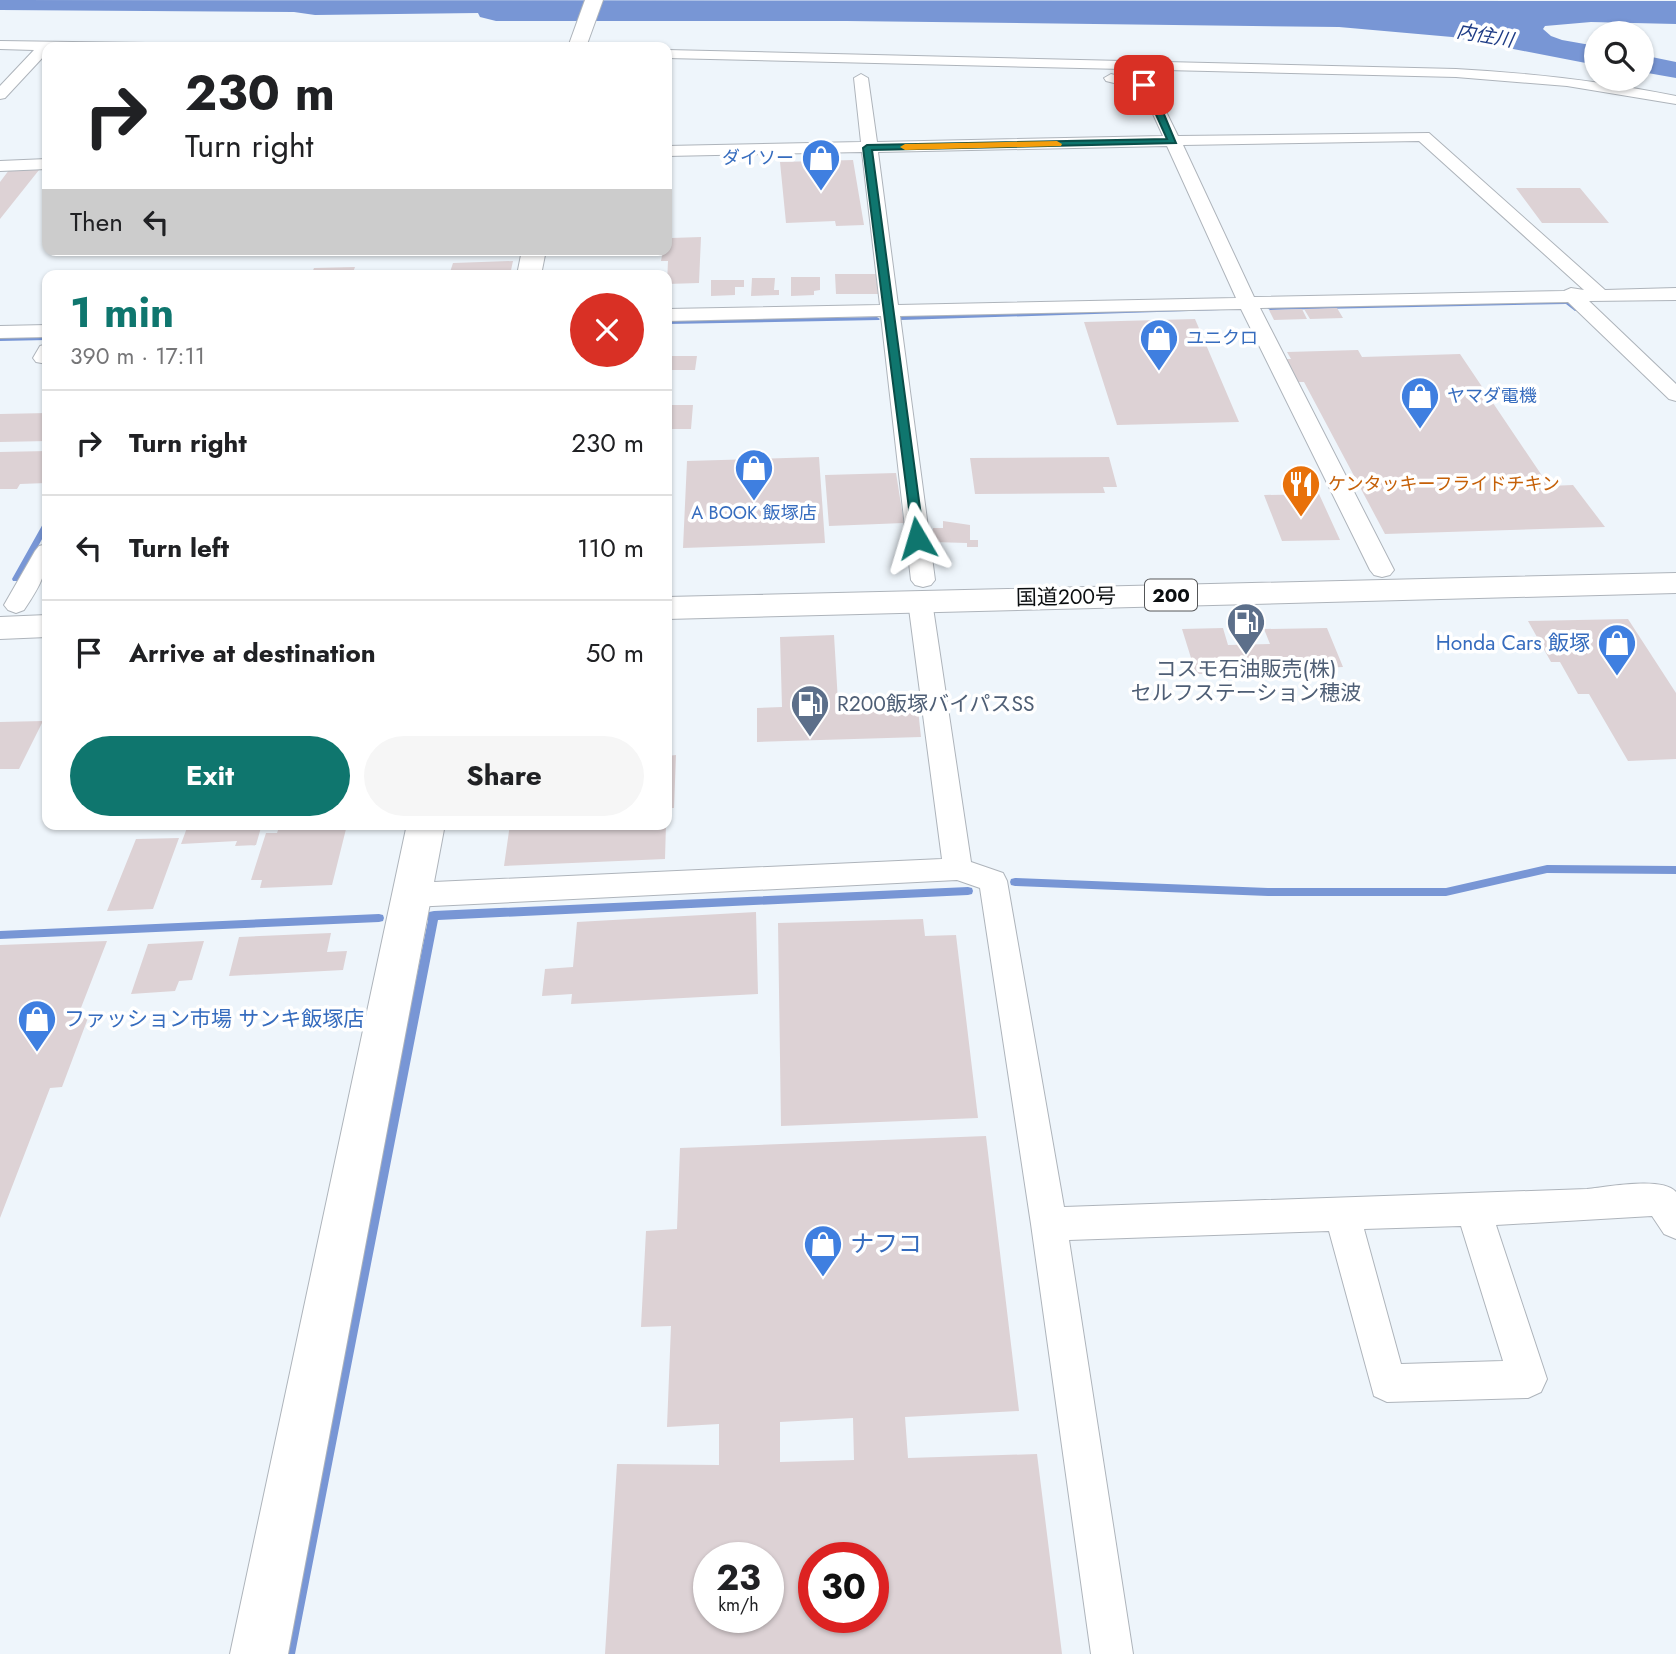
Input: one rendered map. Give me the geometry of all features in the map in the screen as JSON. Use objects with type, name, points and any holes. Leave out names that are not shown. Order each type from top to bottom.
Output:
[{"type":"main road","points":[[579,42],[594,0]]},
{"type":"main road","name":"国道200号","points":[[672,608],[922,591],[1382,570],[1676,563]]},
{"type":"main road","name":"国道200号","points":[[672,587],[922,591],[1676,583]]},
{"type":"main road","points":[[16,611],[42,624]]},
{"type":"main road","points":[[259,1654],[425,830]]},
{"type":"street","points":[[0,45],[42,46]]},
{"type":"street","points":[[0,95],[40,52]]},
{"type":"street","points":[[672,54],[1397,72],[1535,79],[1608,87],[1676,100]]},
{"type":"street","points":[[1043,64],[1148,88],[1247,301],[1382,570]]},
{"type":"street","points":[[861,78],[867,148],[958,869]]},
{"type":"street","points":[[672,152],[1423,136],[1600,295]]},
{"type":"street","points":[[0,166],[42,164]]},
{"type":"street","points":[[672,315],[1676,294]]},
{"type":"street","points":[[1571,295],[1676,395]]},
{"type":"street","points":[[0,332],[42,331]]},
{"type":"street","points":[[16,611],[42,561]]},
{"type":"street","points":[[412,895],[958,869],[993,881],[1049,1224],[1112,1654]]},
{"type":"street","points":[[1049,1224],[1587,1205],[1661,1199],[1676,1223]]},
{"type":"street","points":[[1342,1214],[1387,1383],[1528,1379],[1473,1209]]},
{"type":"water","name":"内住川","points":[[0,0],[1676,1],[1676,24],[1654,23],[1654,21],[1584,21],[1545,26],[1543,29],[1551,36],[1584,44],[1584,63],[1452,37],[1339,27],[847,21],[496,21],[480,17],[478,13],[315,15],[294,12],[0,10]]},
{"type":"water","points":[[1654,57],[1676,62],[1676,78],[1654,74]]},
{"type":"building","name":"ダイソー","points":[[853,160],[864,225],[836,226],[835,221],[786,223],[780,162]]},
{"type":"building","points":[[9,170],[39,170],[0,219],[0,182]]},
{"type":"building","points":[[1516,188],[1580,188],[1609,223],[1542,223]]},
{"type":"building","points":[[701,237],[699,283],[672,284],[672,270],[668,270],[668,261],[661,261],[662,256],[672,256],[672,238]]},
{"type":"building","points":[[513,261],[511,270],[451,270],[453,263]]},
{"type":"building","points":[[355,267],[354,270],[313,270]]},
{"type":"building","points":[[835,274],[876,274],[878,294],[836,294]]},
{"type":"building","points":[[791,277],[820,277],[820,290],[814,291],[814,295],[791,296]]},
{"type":"building","points":[[752,278],[775,278],[774,290],[779,290],[779,295],[751,296]]},
{"type":"building","points":[[711,280],[744,280],[744,287],[735,287],[735,295],[711,296]]},
{"type":"building","points":[[1337,308],[1343,318],[1310,319],[1304,309]]},
{"type":"building","points":[[1302,309],[1307,319],[1274,320],[1269,310]]},
{"type":"building","name":"ユニクロ","points":[[1195,319],[1239,422],[1117,425],[1084,322]]},
{"type":"building","name":"ヤマダ電機","points":[[1358,350],[1362,357],[1460,354],[1549,486],[1573,485],[1605,527],[1385,534],[1304,382],[1293,382],[1282,359],[1291,359],[1287,352]]},
{"type":"building","points":[[672,356],[697,356],[695,370],[672,370]]},
{"type":"building","points":[[672,405],[693,405],[691,429],[672,429]]},
{"type":"building","points":[[42,413],[42,441],[0,442],[0,414]]},
{"type":"building","points":[[42,451],[42,483],[20,484],[17,489],[0,489],[0,452]]},
{"type":"building","name":"A BOOK 飯塚店","points":[[819,457],[825,543],[683,548],[687,461]]},
{"type":"building","points":[[1109,457],[1117,487],[1103,487],[1105,493],[975,494],[970,458]]},
{"type":"building","points":[[896,473],[904,523],[829,526],[825,475]]},
{"type":"building","name":"ケンタッキーフライドチキン","points":[[1319,494],[1340,540],[1282,541],[1264,495]]},
{"type":"building","points":[[943,521],[970,525],[970,540],[978,540],[978,547],[967,547],[967,543],[933,542],[933,528],[943,528]]},
{"type":"building","name":"Honda Cars 飯塚","points":[[1628,619],[1676,693],[1676,759],[1628,761],[1589,694],[1578,694],[1560,662],[1551,662],[1528,621]]},
{"type":"building","points":[[1223,628],[1228,645],[1270,644],[1264,629],[1327,628],[1343,667],[1313,668],[1316,673],[1295,673],[1294,670],[1277,670],[1274,660],[1240,660],[1244,673],[1196,674],[1182,629]]},
{"type":"building","points":[[834,635],[838,702],[917,700],[921,737],[757,742],[757,708],[782,707],[780,637]]},
{"type":"building","points":[[42,721],[19,769],[0,769],[0,722]]},
{"type":"building","points":[[672,755],[676,755],[674,808],[672,808]]},
{"type":"building","points":[[186,830],[260,830],[256,845],[235,846],[237,841],[181,844]]},
{"type":"building","points":[[278,830],[346,830],[332,885],[260,888],[262,880],[251,880],[266,833],[277,833]]},
{"type":"building","points":[[509,830],[666,830],[665,859],[504,866]]},
{"type":"building","points":[[179,838],[153,909],[107,911],[136,839]]},
{"type":"building","points":[[756,912],[758,994],[571,1004],[572,994],[542,996],[545,969],[573,967],[577,922]]},
{"type":"building","points":[[923,919],[925,936],[956,935],[978,1118],[781,1126],[778,923]]},
{"type":"building","points":[[331,933],[327,952],[347,951],[343,970],[229,976],[239,937]]},
{"type":"building","name":"ファッション市場 サンキ飯塚店","points":[[107,941],[77,1018],[88,1018],[62,1087],[50,1088],[0,1218],[0,945]]},
{"type":"building","points":[[204,941],[192,980],[179,981],[175,991],[131,994],[148,944]]},
{"type":"building","points":[[986,1136],[1019,1411],[905,1417],[908,1458],[1037,1454],[1062,1654],[605,1654],[617,1464],[719,1465],[719,1424],[667,1427],[671,1326],[641,1327],[646,1231],[677,1229],[680,1148]],"holes":[[[853,1418],[854,1460],[780,1462],[780,1422]]]},
{"type":"waterway","points":[[1270,308],[1568,302],[1577,310]]},
{"type":"waterway","points":[[901,318],[1218,309]]},
{"type":"waterway","points":[[672,322],[877,319]]},
{"type":"waterway","points":[[0,339],[42,338]]},
{"type":"waterway","points":[[16,579],[42,533]]},
{"type":"waterway","points":[[1015,882],[1268,892],[1446,892],[1547,869],[1676,870]]},
{"type":"waterway","points":[[434,916],[968,891]]},
{"type":"waterway","points":[[428,916],[434,916]]},
{"type":"waterway","points":[[288,1654],[434,916]]},
{"type":"waterway","points":[[0,935],[379,918]]},
{"type":"slow traffic","points":[[905,147],[1057,144]]},
{"type":"place","name":"ダイソー","points":[[821,192]]},
{"type":"place","name":"ユニクロ","points":[[1159,372]]},
{"type":"place","name":"ヤマダ電機","points":[[1420,430]]},
{"type":"place","name":"A BOOK 飯塚店","points":[[754,502]]},
{"type":"place","name":"ケンタッキーフライドチキン","points":[[1301,518]]},
{"type":"place","name":"コスモ石油販売(株) セルフステーション穂波","points":[[1246,656]]},
{"type":"place","name":"Honda Cars 飯塚","points":[[1617,677]]},
{"type":"place","name":"R200飯塚バイパスSS","points":[[810,738]]},
{"type":"place","name":"ファッション市場 サンキ飯塚店","points":[[37,1053]]},
{"type":"place","name":"ナフコ","points":[[823,1278]]},
{"type":"route","points":[[917,538],[867,148],[1173,141],[1148,88],[1144,85]]}]
